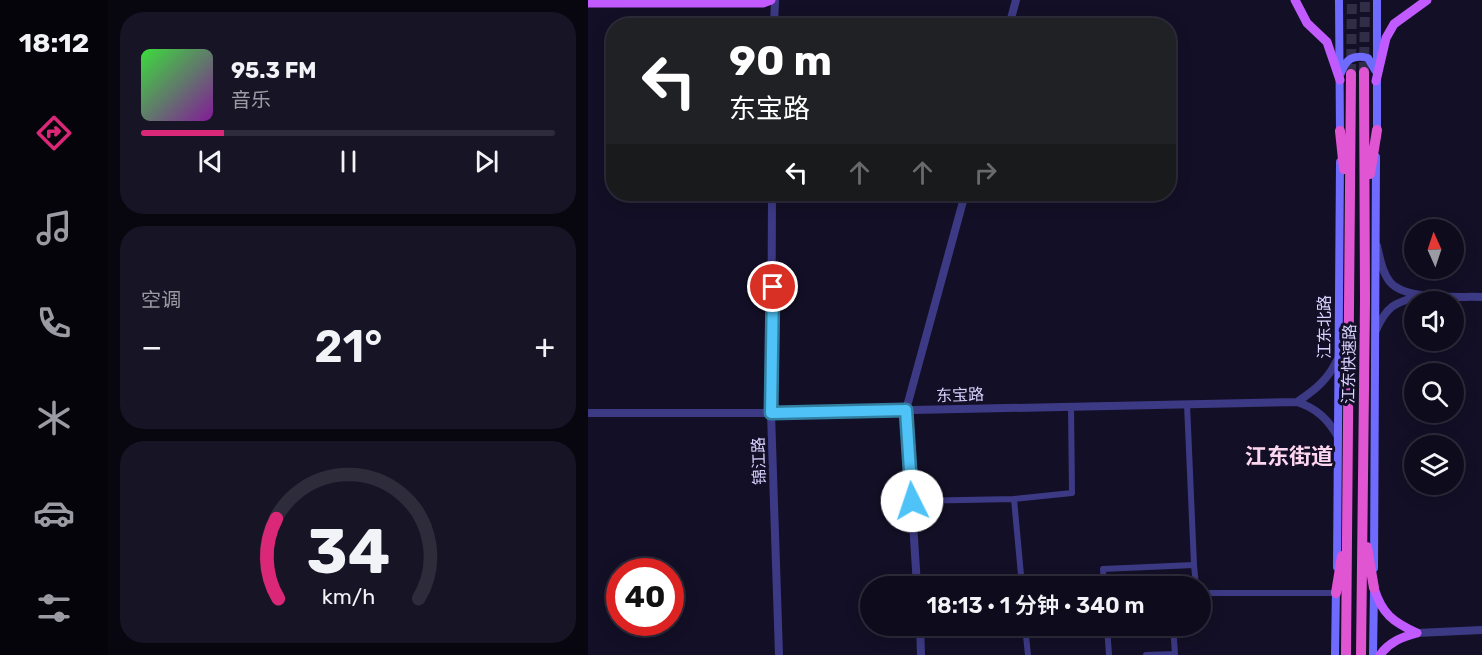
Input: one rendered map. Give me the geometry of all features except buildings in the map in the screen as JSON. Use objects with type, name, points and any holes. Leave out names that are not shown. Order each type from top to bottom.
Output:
[{"type":"highway","name":"江东快速路","points":[[1361,655],[1365,72]]},
{"type":"highway","name":"江东快速路","points":[[1343,76],[1350,213],[1346,655]]},
{"type":"highway","points":[[1365,213],[1377,129]]},
{"type":"highway","points":[[1340,130],[1350,213]]},
{"type":"highway","points":[[1336,593],[1348,514]]},
{"type":"highway","points":[[1363,515],[1374,588]]},
{"type":"main road","points":[[588,3],[763,3],[773,0]]},
{"type":"main road","points":[[1295,0],[1307,23],[1327,42],[1343,76]]},
{"type":"main road","name":"江东北路","points":[[1335,655],[1340,130],[1343,76],[1339,0]]},
{"type":"main road","points":[[1373,655],[1377,0]]},
{"type":"main road","points":[[1377,77],[1386,38],[1394,24],[1427,0]]},
{"type":"main road","points":[[1343,76],[1347,60],[1355,57],[1368,58],[1377,77]]},
{"type":"main road","points":[[1374,588],[1384,613],[1390,620],[1417,633]]},
{"type":"main road","points":[[1380,655],[1385,647],[1397,639],[1417,633]]},
{"type":"street","points":[[773,0],[774,18]]},
{"type":"street","points":[[1011,18],[1016,0]]},
{"type":"street","name":"锦江路","points":[[772,201],[771,413],[779,655]]},
{"type":"street","points":[[916,576],[906,410],[963,201]]},
{"type":"street","points":[[1376,246],[1391,283],[1405,291]]},
{"type":"street","points":[[1464,296],[1482,297]]},
{"type":"street","points":[[1376,330],[1384,313],[1391,306],[1404,301]]},
{"type":"street","points":[[1297,402],[1319,386],[1332,372],[1339,355]]},
{"type":"street","points":[[1297,402],[1308,406],[1330,422],[1338,437]]},
{"type":"street","name":"东宝路","points":[[588,413],[771,413],[1297,402]]},
{"type":"street","points":[[1187,404],[1195,576]]},
{"type":"street","points":[[912,501],[1014,499],[1072,494],[1071,406]]},
{"type":"street","points":[[1014,499],[1021,576]]},
{"type":"street","points":[[1103,576],[1103,568],[1194,565]]},
{"type":"street","points":[[1211,593],[1336,593]]},
{"type":"street","points":[[1417,633],[1482,630]]},
{"type":"street","points":[[920,636],[921,655]]},
{"type":"street","points":[[1026,636],[1028,655]]},
{"type":"street","points":[[1107,636],[1108,655]]},
{"type":"street","points":[[1146,655],[1174,654],[1173,636]]},
{"type":"tunnel","points":[[1351,74],[1352,0]]},
{"type":"tunnel","points":[[1364,72],[1365,0]]},
{"type":"district","name":"江东街道","points":[[1289,456]]},
{"type":"route","points":[[773,287],[771,413],[906,410],[912,501]]}]
